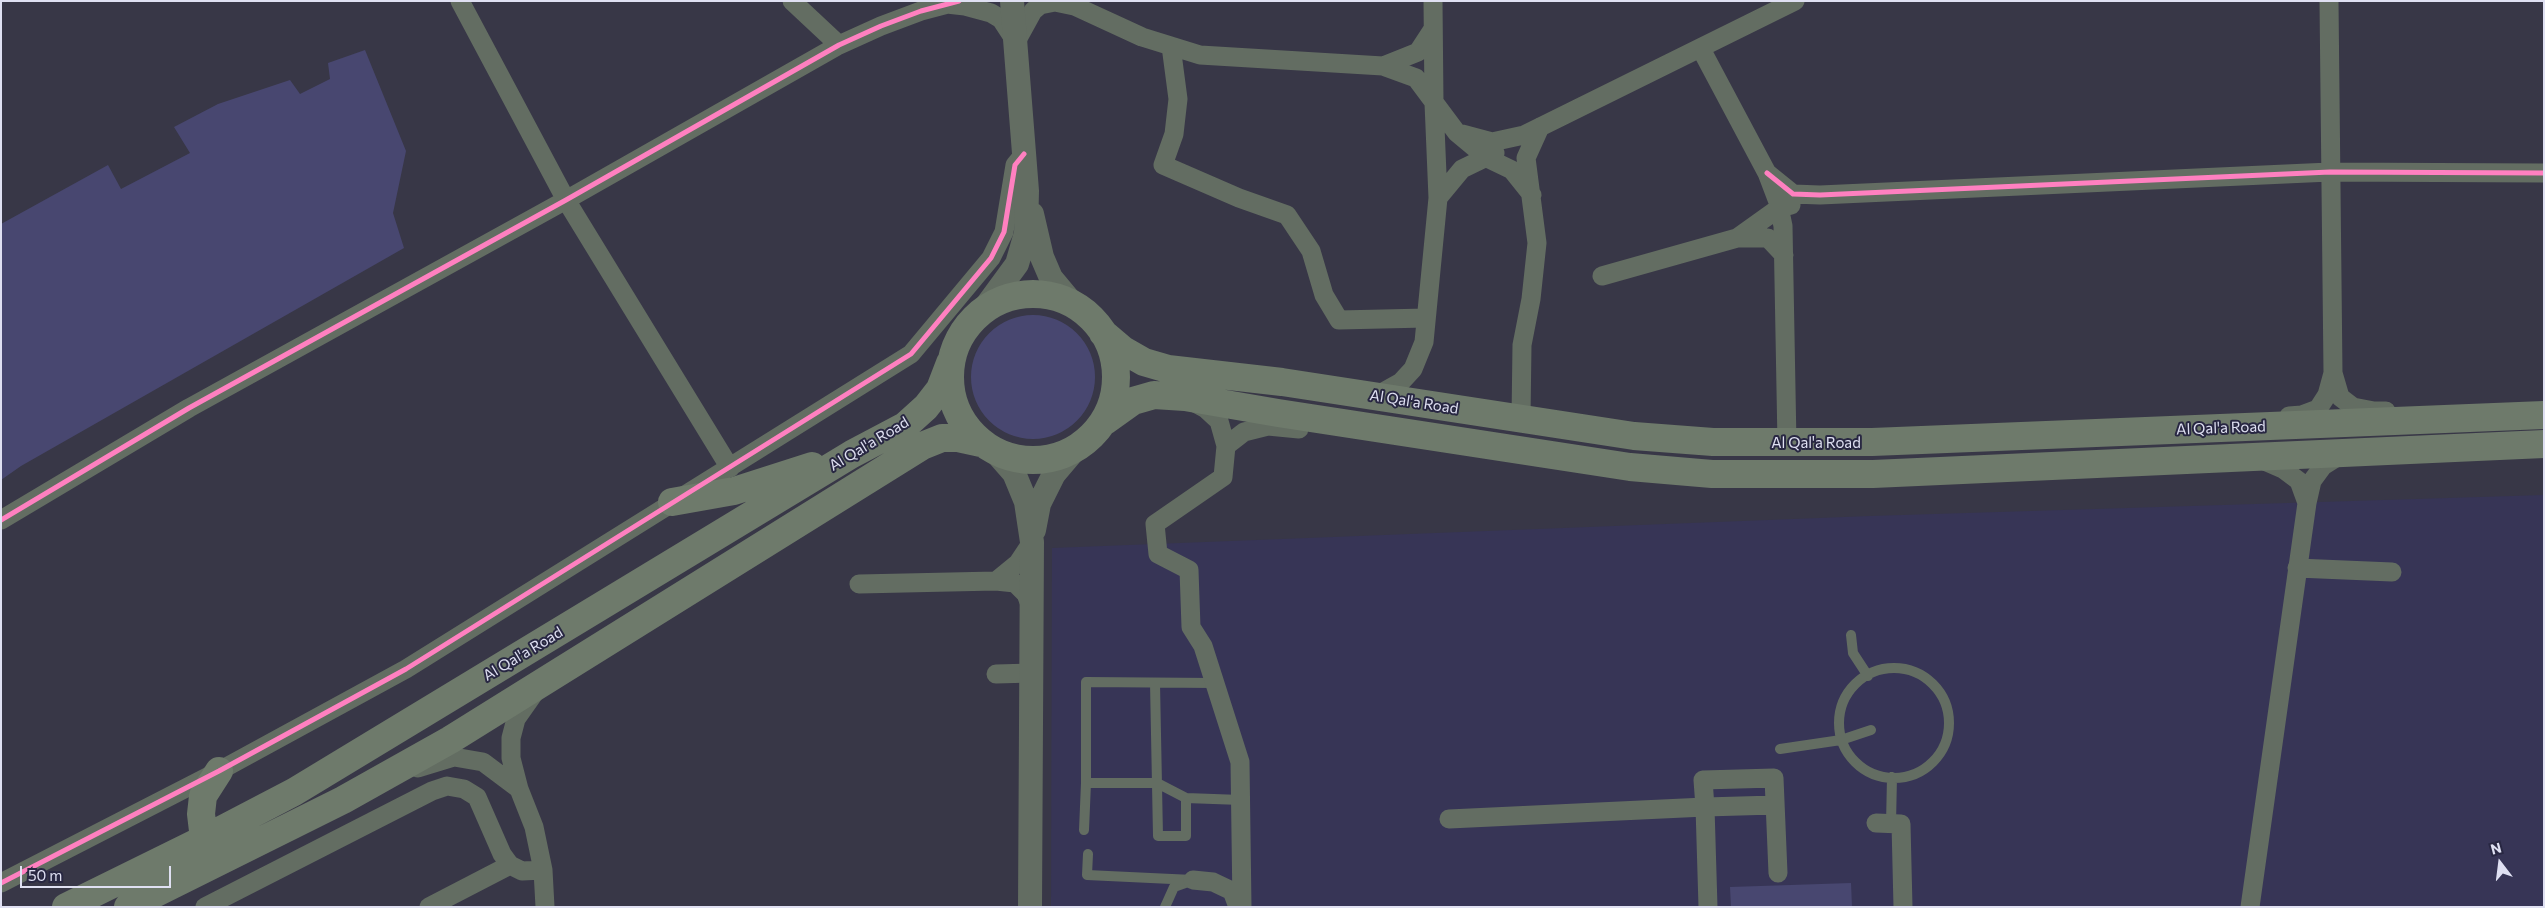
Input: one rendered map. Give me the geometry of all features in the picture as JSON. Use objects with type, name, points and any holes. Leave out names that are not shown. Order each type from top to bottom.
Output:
[{"type":"main road","points":[[1038,293],[1071,302],[1097,322],[1113,351],[1117,380],[1112,406],[1105,421],[1088,440],[1066,454],[1034,461],[1008,457],[987,446],[962,423],[951,396],[950,364],[961,334],[984,309],[1005,298],[1038,293]]},
{"type":"main road","name":"Al Qal'a Road","points":[[1103,334],[1123,350],[1137,358],[1168,369],[1376,396],[1634,436],[1713,442],[1787,444],[2116,433],[2544,415]]},
{"type":"main road","name":"Al Qal'a Road","points":[[66,907],[294,792],[852,454],[905,426],[926,407],[940,389],[950,364]]},
{"type":"main road","name":"Al Qal'a Road","points":[[1105,421],[1133,401],[1154,395],[1185,397],[1530,452],[1648,468],[1712,474],[1797,475],[2257,458],[2544,444]]},
{"type":"main road","name":"Al Qal'a Road","points":[[129,907],[343,800],[450,740],[922,446],[942,438],[958,438],[987,446]]},
{"type":"main road","points":[[672,502],[734,491],[852,454]]},
{"type":"main road","points":[[204,839],[201,814],[203,796],[219,771]]},
{"type":"street","points":[[792,1],[839,45]]},
{"type":"street","points":[[984,309],[1017,264],[1026,233],[1027,190],[1012,1]]},
{"type":"street","points":[[1076,7],[1105,1]]},
{"type":"street","points":[[1376,396],[1401,382],[1413,369],[1424,342],[1438,198],[1434,103],[1434,1]]},
{"type":"street","points":[[1438,198],[1462,169],[1487,158],[1532,131],[1701,50],[1796,1]]},
{"type":"street","points":[[2329,1],[2333,373],[2340,397],[2353,407],[2374,411],[2495,404],[2544,415]]},
{"type":"street","points":[[1016,42],[1033,11],[1040,5],[1055,2],[1076,7],[1142,37],[1200,54],[1383,66],[1416,78],[1457,133],[1487,158],[1512,170],[1532,195]]},
{"type":"street","points":[[463,3],[566,200],[730,468]]},
{"type":"street","points":[[1,520],[189,408],[566,200],[839,45],[921,11],[953,3],[991,13],[1001,19],[1016,42]]},
{"type":"street","points":[[1383,66],[1418,52],[1433,29]]},
{"type":"street","points":[[1171,46],[1178,99],[1174,134],[1163,165],[1238,198],[1287,215],[1311,252],[1324,295],[1339,320],[1426,318]]},
{"type":"street","points":[[1701,50],[1767,174],[1783,226],[1787,444]]},
{"type":"street","points":[[1457,133],[1492,142],[1532,131]]},
{"type":"street","points":[[1521,418],[1522,345],[1532,299],[1537,243],[1526,158],[1532,131]]},
{"type":"street","points":[[1,883],[219,771],[406,668],[911,354],[991,258],[1004,232],[1015,165],[1024,154]]},
{"type":"street","points":[[1767,174],[1793,194],[1820,195],[2330,172],[2544,173]]},
{"type":"street","points":[[1027,190],[1042,257],[1051,278],[1071,302]]},
{"type":"street","points":[[1737,238],[1779,208],[1820,195]]},
{"type":"street","points":[[1602,276],[1737,238],[1768,238],[1784,255]]},
{"type":"street","points":[[2116,433],[2170,418],[2302,415],[2318,409],[2327,395],[2333,373]]},
{"type":"street","points":[[1185,397],[1206,408],[1219,421],[1226,446],[1223,477],[1155,524],[1158,554],[1189,570],[1191,627],[1203,646],[1240,762],[1240,907]]},
{"type":"street","points":[[1226,446],[1244,432],[1268,426],[1530,452]]},
{"type":"street","points":[[987,446],[1014,473],[1023,495],[1032,542],[1030,907]]},
{"type":"street","points":[[996,581],[1018,563],[1032,542],[1043,496],[1054,474],[1076,448]]},
{"type":"street","points":[[2250,907],[2307,503],[2312,481],[2323,466],[2342,454]]},
{"type":"street","points":[[2257,458],[2283,469],[2299,481],[2307,503]]},
{"type":"street","points":[[2298,568],[2392,572]]},
{"type":"street","points":[[859,584],[996,581],[1015,583],[1026,594],[1032,610]]},
{"type":"street","points":[[996,674],[1032,674]]},
{"type":"street","points":[[544,682],[516,719],[511,738],[511,758],[519,789],[534,827],[543,870],[545,907]]},
{"type":"street","points":[[343,800],[426,765],[454,757],[483,762],[519,789]]},
{"type":"street","points":[[1708,907],[1703,780],[1774,778],[1778,873]]},
{"type":"street","points":[[205,907],[424,795],[447,786],[464,789],[477,797],[502,854],[510,865],[522,871],[543,870]]},
{"type":"street","points":[[1449,819],[1775,805]]},
{"type":"street","points":[[1884,823],[1901,824],[1904,907]]},
{"type":"street","points":[[428,907],[510,865]]},
{"type":"street","points":[[1193,880],[1213,882],[1232,891],[1240,907]]},
{"type":"lane","points":[[1851,635],[1852,653],[1868,676]]},
{"type":"lane","points":[[1901,668],[1922,675],[1938,688],[1949,710],[1950,728],[1946,745],[1937,758],[1924,770],[1905,778],[1883,778],[1867,771],[1851,758],[1842,740],[1839,720],[1844,700],[1854,685],[1868,676],[1875,671],[1901,668]]},
{"type":"lane","points":[[1084,830],[1086,682],[1215,683]]},
{"type":"lane","points":[[1155,683],[1158,836],[1186,836],[1186,798]]},
{"type":"lane","points":[[1780,749],[1842,740],[1871,730]]},
{"type":"lane","points":[[1884,823],[1892,777]]},
{"type":"lane","points":[[1086,783],[1157,783],[1186,798],[1241,800]]},
{"type":"lane","points":[[1088,854],[1086,875],[1193,880]]},
{"type":"lane","points":[[1165,907],[1174,887],[1193,880]]},
{"type":"shaded area","points":[[365,50],[406,151],[393,213],[404,248],[21,466],[1,480],[1,224],[108,165],[121,189],[190,153],[174,127],[218,104],[290,80],[300,94],[330,79],[328,63]]},
{"type":"shaded area","points":[[1033,315],[1057,319],[1077,333],[1091,353],[1095,377],[1091,401],[1077,421],[1057,435],[1033,439],[1009,435],[989,421],[975,401],[971,377],[975,353],[989,333],[1009,319]]},
{"type":"shaded area","points":[[2544,495],[2544,907],[1051,907],[1052,548],[1870,516]]},
{"type":"shaded area","points":[[1851,883],[1852,907],[1731,907],[1730,887]]},
{"type":"cycle path","points":[[1,520],[189,408],[566,200],[839,45],[921,11],[959,1]]},
{"type":"cycle path","points":[[1,883],[219,771],[406,669],[911,354],[991,258],[1004,232],[1015,165],[1024,154]]},
{"type":"cycle path","points":[[1767,173],[1793,194],[1820,195],[2330,172],[2544,173]]}]
